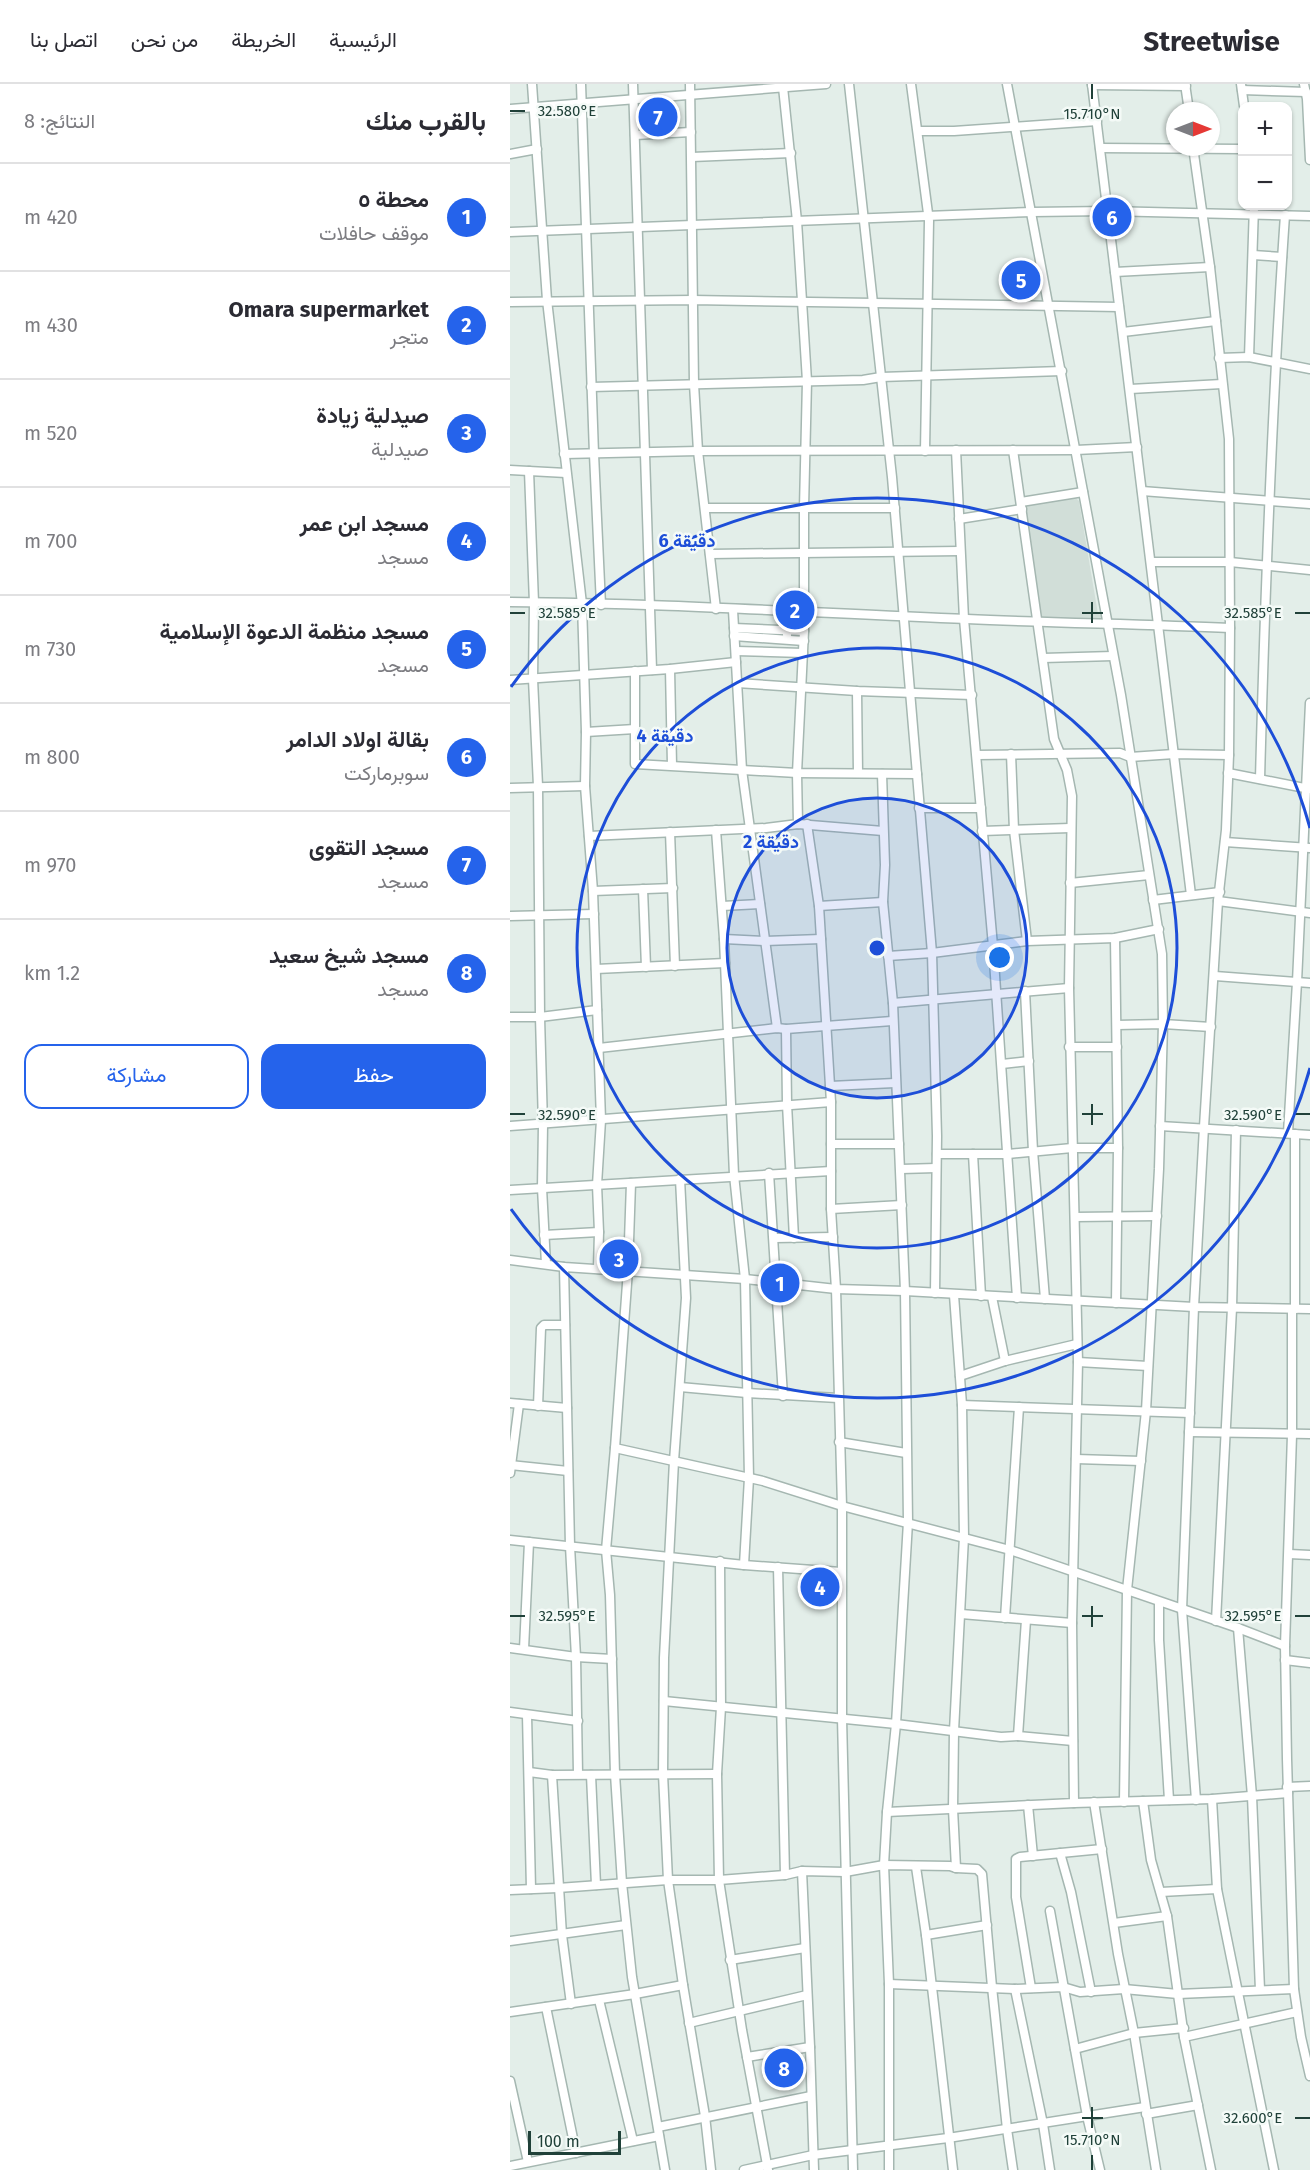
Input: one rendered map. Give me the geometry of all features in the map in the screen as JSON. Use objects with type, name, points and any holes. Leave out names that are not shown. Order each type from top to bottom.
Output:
[{"type":"street","points":[[532,84],[547,300],[582,604],[586,732],[585,786],[593,891],[601,1120],[597,1185],[598,1269]]},
{"type":"street","points":[[580,84],[601,605]]},
{"type":"street","points":[[633,84],[652,670]]},
{"type":"street","points":[[690,84],[694,384],[698,451],[716,609]]},
{"type":"street","points":[[510,108],[826,84]]},
{"type":"street","points":[[849,84],[895,508],[932,953],[937,1069],[935,1293]]},
{"type":"street","points":[[911,84],[929,216],[925,451]]},
{"type":"street","points":[[1007,84],[1126,722],[1162,954],[1163,1024],[1157,1216],[1146,1411],[1127,1590],[1124,1802]]},
{"type":"street","points":[[1188,102],[1185,85],[1092,84],[1191,895]]},
{"type":"street","points":[[783,87],[797,221],[807,381],[804,641],[797,773],[803,824],[819,906],[831,1102],[831,1209],[836,1289],[842,1506],[842,1718],[853,2170]]},
{"type":"street","points":[[1243,102],[1241,87],[1305,88],[1310,160]]},
{"type":"street","points":[[918,131],[954,132],[1097,122]]},
{"type":"street","points":[[635,135],[691,132]]},
{"type":"street","points":[[1100,148],[1166,148]]},
{"type":"street","points":[[510,154],[537,149]]},
{"type":"street","points":[[1220,149],[1238,149]]},
{"type":"street","points":[[692,157],[790,153]]},
{"type":"street","points":[[1194,156],[1210,267],[1229,439],[1230,562],[1229,755],[1194,1307],[1182,1610],[1196,1800]]},
{"type":"street","points":[[1249,357],[1255,210]]},
{"type":"street","points":[[510,232],[1032,212],[1202,213],[1255,210],[1310,216]]},
{"type":"street","points":[[1260,779],[1275,360],[1285,215]]},
{"type":"street","points":[[1253,255],[1282,257]]},
{"type":"street","points":[[1115,272],[1210,267]]},
{"type":"street","points":[[510,302],[693,300],[1119,307]]},
{"type":"street","points":[[1123,333],[1216,321]]},
{"type":"street","points":[[1219,358],[1249,357],[1275,360],[1310,369]]},
{"type":"street","points":[[591,387],[863,380],[881,377],[1062,371]]},
{"type":"street","points":[[1130,390],[1222,384]]},
{"type":"street","points":[[564,454],[698,451],[1076,450],[1137,447]]},
{"type":"street","points":[[956,450],[964,619],[993,946],[1017,1298]]},
{"type":"street","points":[[1013,450],[1054,739],[1070,781],[1072,796],[1069,1047],[1078,1362],[1072,1623],[1074,1803]]},
{"type":"street","points":[[510,470],[566,474]]},
{"type":"street","points":[[529,471],[534,603],[533,678],[538,786],[542,1188],[546,1264]]},
{"type":"street","points":[[1142,491],[1310,504]]},
{"type":"street","points":[[958,519],[1083,492]]},
{"type":"street","points":[[705,508],[895,508]]},
{"type":"street","points":[[710,554],[960,551]]},
{"type":"street","points":[[1151,562],[1230,562],[1310,570]]},
{"type":"street","points":[[510,603],[650,606],[1230,628]]},
{"type":"street","points":[[733,610],[742,770],[765,941],[781,1028],[794,1238]]},
{"type":"street","points":[[757,610],[763,639]]},
{"type":"street","points":[[788,611],[787,630],[791,653]]},
{"type":"street","points":[[734,632],[760,628],[804,631]]},
{"type":"street","points":[[734,632],[763,639],[804,641]]},
{"type":"street","points":[[736,651],[803,653]]},
{"type":"street","points":[[1043,658],[1113,656]]},
{"type":"street","points":[[510,680],[736,662]]},
{"type":"street","points":[[670,669],[672,765]]},
{"type":"street","points":[[635,671],[635,764],[797,773],[917,774]]},
{"type":"street","points":[[737,683],[857,691],[972,695]]},
{"type":"street","points":[[857,691],[858,773]]},
{"type":"street","points":[[1310,703],[1307,847],[1300,912],[1291,1134],[1292,1435],[1285,1646],[1294,1989],[1298,2023],[1310,2076]]},
{"type":"street","points":[[586,732],[635,729]]},
{"type":"street","points":[[977,755],[1120,753],[1130,757],[1174,754],[1229,755]]},
{"type":"street","points":[[1011,754],[1014,830],[1027,941]]},
{"type":"street","points":[[1228,772],[1308,789]]},
{"type":"street","points":[[882,774],[885,865],[883,902],[892,1003],[901,1169],[908,1522],[896,1724],[884,1865],[889,1984],[889,2170]]},
{"type":"street","points":[[510,788],[585,786]]},
{"type":"street","points":[[919,808],[981,808]]},
{"type":"street","points":[[589,836],[803,824],[883,831]]},
{"type":"street","points":[[982,831],[1070,828]]},
{"type":"street","points":[[716,830],[724,939],[734,1175],[745,1279],[749,1478],[744,1565]]},
{"type":"street","points":[[670,832],[675,966]]},
{"type":"street","points":[[1225,842],[1307,847]]},
{"type":"street","points":[[1070,883],[1149,875]]},
{"type":"street","points":[[593,891],[672,888]]},
{"type":"street","points":[[643,889],[646,967]]},
{"type":"street","points":[[1153,900],[1191,895],[1219,897],[1310,913]]},
{"type":"street","points":[[819,906],[883,902]]},
{"type":"street","points":[[722,906],[760,904]]},
{"type":"street","points":[[510,916],[594,914]]},
{"type":"street","points":[[888,957],[1027,941],[1115,938],[1159,929]]},
{"type":"street","points":[[1115,938],[1118,1047],[1116,1303]]},
{"type":"street","points":[[724,939],[765,941],[821,939]]},
{"type":"street","points":[[596,969],[725,963]]},
{"type":"street","points":[[1215,976],[1310,982]]},
{"type":"street","points":[[892,1003],[1069,988]]},
{"type":"street","points":[[1025,991],[1045,1299]]},
{"type":"street","points":[[510,1017],[540,1017],[597,1010]]},
{"type":"street","points":[[598,1048],[781,1028],[892,1021]]},
{"type":"street","points":[[1117,1025],[1211,1026]]},
{"type":"street","points":[[1069,1047],[1118,1047]]},
{"type":"street","points":[[1002,1064],[1029,1061]]},
{"type":"street","points":[[830,1086],[895,1083]]},
{"type":"street","points":[[510,1126],[831,1102]]},
{"type":"street","points":[[1160,1126],[1310,1135]]},
{"type":"street","points":[[1216,1621],[1227,1434],[1236,1130]]},
{"type":"street","points":[[831,1144],[899,1144]]},
{"type":"street","points":[[937,1154],[1008,1154],[1034,1150],[1118,1148]]},
{"type":"street","points":[[973,1154],[981,1296]]},
{"type":"street","points":[[901,1169],[936,1168]]},
{"type":"street","points":[[510,1190],[831,1171]]},
{"type":"street","points":[[769,1173],[778,1283],[783,1396]]},
{"type":"street","points":[[680,1179],[686,1275],[664,1658],[663,1774],[668,1880],[705,2116],[711,2170]]},
{"type":"street","points":[[631,1183],[628,1270],[606,1550],[610,1595],[615,1774],[622,1883],[635,1994],[664,2170]]},
{"type":"street","points":[[831,1209],[902,1205]]},
{"type":"street","points":[[1075,1217],[1157,1216]]},
{"type":"street","points":[[544,1235],[599,1232]]},
{"type":"street","points":[[775,1238],[832,1237]]},
{"type":"street","points":[[510,1260],[564,1267],[745,1279],[836,1289],[1194,1307],[1310,1309]]},
{"type":"street","points":[[564,1267],[578,1774]]},
{"type":"street","points":[[954,1295],[962,1405],[964,1537],[954,1731],[953,1809],[956,1868]]},
{"type":"street","points":[[992,1297],[1005,1361]]},
{"type":"street","points":[[538,1406],[541,1328],[544,1325],[565,1324]]},
{"type":"street","points":[[960,1376],[1005,1361],[1077,1344]]},
{"type":"street","points":[[1078,1362],[1148,1366]]},
{"type":"street","points":[[680,1387],[783,1396],[838,1398]]},
{"type":"street","points":[[567,1408],[514,1403],[510,1468],[568,1471]]},
{"type":"street","points":[[962,1405],[1190,1413]]},
{"type":"street","points":[[1005,1618],[1019,1407]]},
{"type":"street","points":[[1189,1432],[1310,1434]]},
{"type":"street","points":[[839,1442],[906,1453]]},
{"type":"street","points":[[615,1448],[749,1478],[842,1506],[1010,1550],[1285,1646]]},
{"type":"street","points":[[1076,1459],[1141,1461]]},
{"type":"street","points":[[510,1540],[744,1565],[841,1572]]},
{"type":"street","points":[[524,1649],[528,1542]]},
{"type":"street","points":[[1289,1554],[1310,1555]]},
{"type":"street","points":[[720,1561],[721,1707],[717,1774],[719,1880],[730,1960],[768,2168]]},
{"type":"street","points":[[778,1567],[785,1875]]},
{"type":"street","points":[[1159,1602],[1160,1663],[1169,1800]]},
{"type":"street","points":[[961,1614],[1072,1623]]},
{"type":"street","points":[[1018,1736],[1026,1620]]},
{"type":"street","points":[[1238,1628],[1252,1796],[1260,1990]]},
{"type":"street","points":[[510,1648],[576,1657],[612,1659]]},
{"type":"street","points":[[1285,1660],[1310,1663]]},
{"type":"street","points":[[664,1701],[842,1718],[1001,1737],[1018,1736],[1073,1741]]},
{"type":"street","points":[[510,1712],[578,1721]]},
{"type":"street","points":[[527,1715],[531,1889]]},
{"type":"street","points":[[529,1772],[552,1775],[717,1774]]},
{"type":"street","points":[[591,1774],[596,1885]]},
{"type":"street","points":[[552,1775],[558,1888],[571,2004]]},
{"type":"street","points":[[887,1812],[1094,1802],[1196,1800],[1252,1796],[1310,1786]]},
{"type":"street","points":[[1212,1799],[1217,1889],[1274,2170]]},
{"type":"street","points":[[1094,1802],[1156,2170]]},
{"type":"street","points":[[1143,1802],[1151,1860],[1167,1916],[1184,2033],[1211,2170]]},
{"type":"street","points":[[1028,1805],[1033,1856]]},
{"type":"street","points":[[1031,1988],[1016,1897],[1016,1859],[1102,1848]]},
{"type":"street","points":[[1060,1853],[1071,1892],[1091,1992]]},
{"type":"street","points":[[510,1890],[668,1880],[719,1880],[785,1875],[802,1871],[845,1872],[884,1865],[950,1866],[977,1869],[982,1874],[992,1988],[1013,2170]]},
{"type":"street","points":[[916,1867],[933,1985],[953,2170]]},
{"type":"street","points":[[802,1871],[814,2170]]},
{"type":"street","points":[[1161,1892],[1217,1889]]},
{"type":"street","points":[[1050,1911],[1087,2116],[1100,2170]]},
{"type":"street","points":[[1114,1923],[1167,1916]]},
{"type":"street","points":[[510,1941],[626,1925]]},
{"type":"street","points":[[926,1935],[987,1925]]},
{"type":"street","points":[[730,1960],[806,1948]]},
{"type":"street","points":[[889,1984],[1015,1989],[1063,1987],[1080,1992],[1124,1989],[1178,1994],[1294,1989]]},
{"type":"street","points":[[510,2012],[599,2000],[683,1985]]},
{"type":"street","points":[[1015,1989],[1050,2170]]},
{"type":"street","points":[[689,2023],[807,1995]]},
{"type":"street","points":[[599,2000],[633,2141]]},
{"type":"street","points":[[546,2007],[576,2153]]},
{"type":"street","points":[[1075,2049],[1134,2033],[1184,2033],[1244,2025],[1297,2012]]},
{"type":"street","points":[[1298,2023],[1310,2022]]},
{"type":"street","points":[[747,2057],[810,2047]]},
{"type":"street","points":[[510,2081],[513,2116],[528,2162]]},
{"type":"street","points":[[510,2166],[633,2141],[705,2116],[811,2096]]},
{"type":"street","points":[[744,2170],[768,2168],[813,2155],[1007,2130],[1087,2116],[1198,2105]]},
{"type":"shaded area","points":[[1076,498],[1079,501],[1098,614],[1102,615],[1102,621],[1039,617],[1024,505]]},
{"type":"place","name":"مسجد التقوى","points":[[658,117]]},
{"type":"place","name":"بقالة اولاد الدامر","points":[[1112,217]]},
{"type":"place","name":"مسجد منظمة الدعوة الإسلامية","points":[[1021,280]]},
{"type":"place","name":"Omara supermarket","points":[[795,610]]},
{"type":"place","name":"صيدلية زيادة","points":[[619,1259]]},
{"type":"place","name":"محطة ٥","points":[[780,1283]]},
{"type":"place","name":"مسجد ابن عمر","points":[[820,1587]]},
{"type":"place","name":"مسجد شيخ سعيد","points":[[784,2068]]}]
